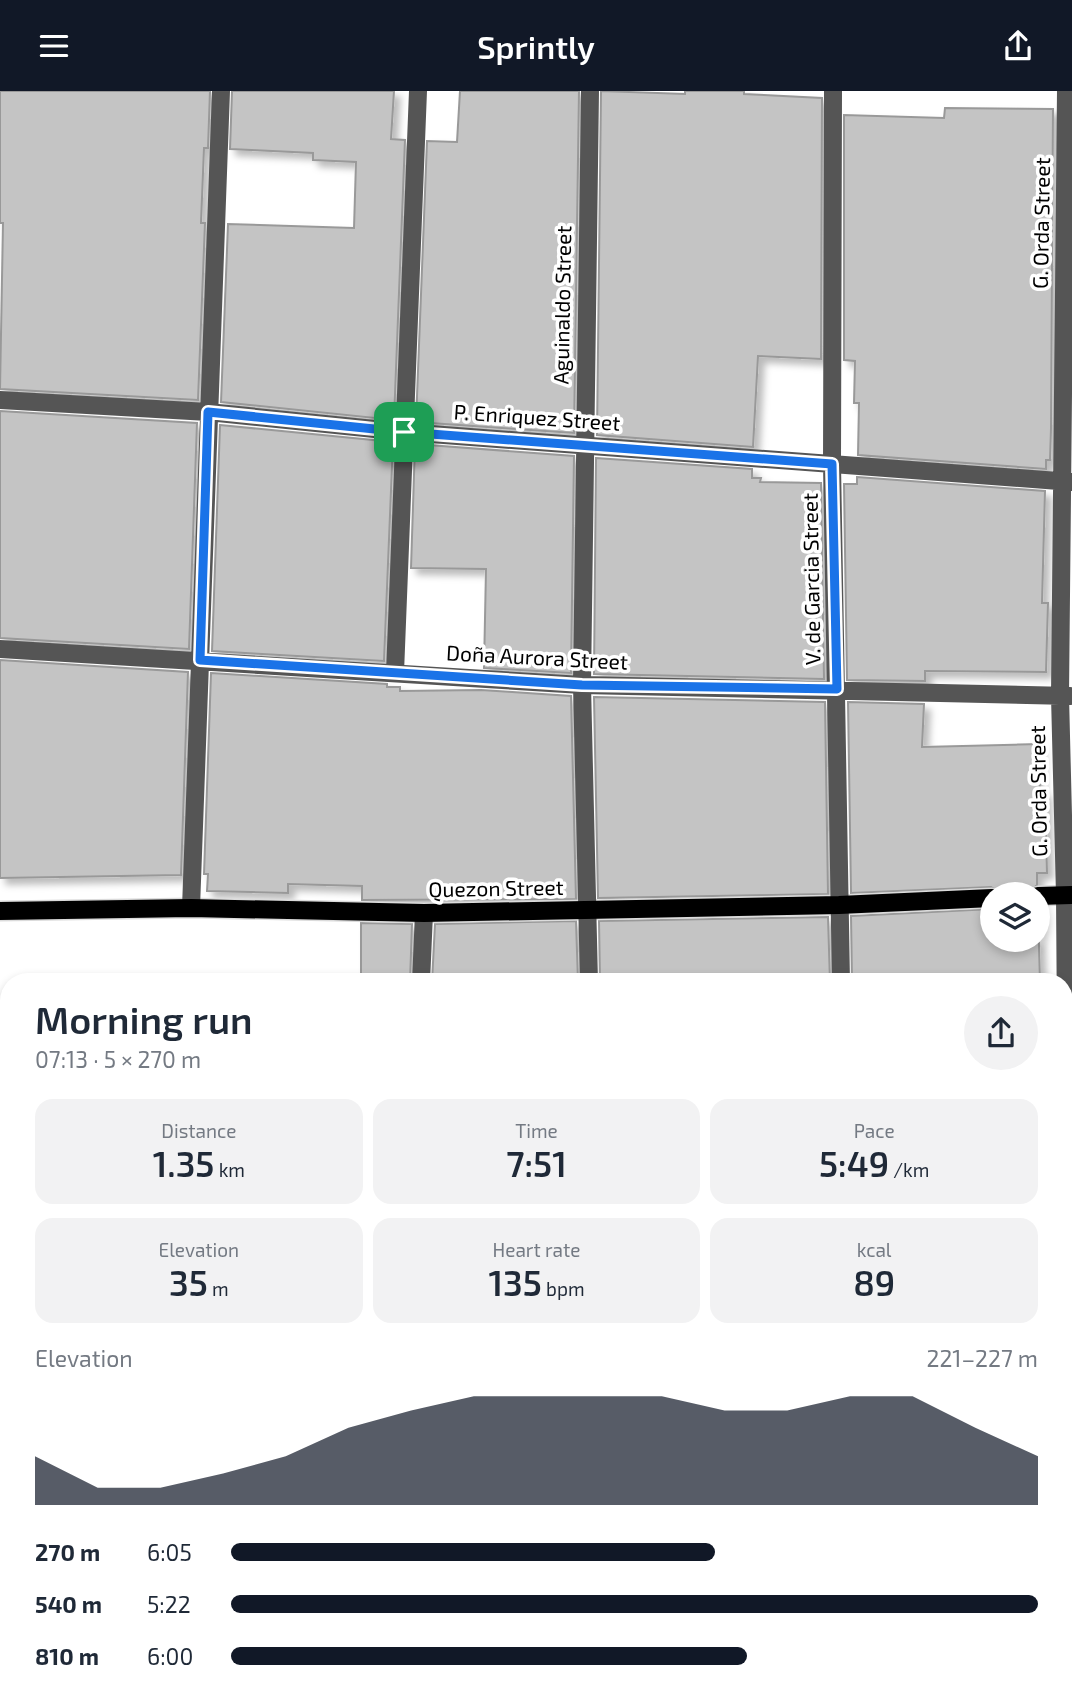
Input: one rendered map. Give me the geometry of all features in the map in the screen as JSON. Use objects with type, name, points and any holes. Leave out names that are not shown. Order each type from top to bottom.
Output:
[{"type":"main road","points":[[1050,896],[1068,895]]},
{"type":"main road","name":"Quezon Street","points":[[0,911],[191,908],[424,913],[839,905],[980,899]]},
{"type":"street","points":[[191,908],[221,91]]},
{"type":"street","points":[[395,673],[418,91]]},
{"type":"street","name":"Aguinaldo Street","points":[[589,973],[582,685],[583,444],[590,91]]},
{"type":"street","name":"V. de Garcia Street","points":[[834,91],[832,464],[841,973]]},
{"type":"street","name":"G. Orda Street","points":[[1066,91],[1068,973]]},
{"type":"street","name":"P. Enriquez Street","points":[[0,400],[208,412],[404,432],[1066,481]]},
{"type":"street","name":"Doña Aurora Street","points":[[0,649],[582,685],[1066,696]]},
{"type":"street","points":[[421,973],[424,913]]},
{"type":"building","points":[[0,91],[210,91],[208,148],[204,148],[201,223],[205,223],[198,400],[0,389],[3,223],[0,223]]},
{"type":"building","points":[[232,91],[394,91],[391,139],[405,140],[394,420],[221,402],[228,224],[354,228],[356,162],[313,160],[313,153],[230,149]]},
{"type":"building","points":[[460,91],[579,91],[574,433],[416,422],[427,141],[457,142]]},
{"type":"building","points":[[601,91],[685,94],[685,91],[744,91],[744,94],[822,98],[821,359],[758,356],[753,447],[597,435]]},
{"type":"building","points":[[945,108],[1053,109],[1051,429],[1050,460],[1046,460],[1046,469],[858,455],[859,403],[854,403],[855,361],[844,360],[844,115],[944,118]]},
{"type":"building","points":[[0,411],[197,423],[189,649],[0,638]]},
{"type":"building","points":[[220,425],[393,442],[384,661],[212,651]]},
{"type":"building","points":[[415,444],[574,456],[571,673],[484,668],[486,569],[411,568]]},
{"type":"building","points":[[596,458],[752,469],[752,478],[761,478],[760,482],[821,483],[824,679],[594,674]]},
{"type":"building","points":[[857,477],[1045,491],[1042,603],[1048,603],[1046,672],[925,671],[925,681],[847,680],[844,484],[857,484]]},
{"type":"building","points":[[0,660],[188,672],[181,875],[0,878]]},
{"type":"building","points":[[211,673],[387,684],[387,687],[400,687],[400,691],[481,690],[571,696],[576,899],[362,900],[362,886],[288,884],[288,893],[207,891],[208,874],[204,874]]},
{"type":"building","points":[[594,697],[825,702],[828,894],[598,898]]},
{"type":"building","points":[[848,702],[924,704],[922,747],[1039,744],[1040,792],[1045,792],[1047,873],[1037,873],[1037,882],[980,882],[980,887],[851,893]]},
{"type":"building","points":[[980,910],[980,952],[1039,952],[1040,973],[852,973],[851,916]]},
{"type":"building","points":[[828,917],[830,973],[600,973],[599,921]]},
{"type":"building","points":[[576,921],[578,973],[432,973],[435,924]]},
{"type":"building","points":[[361,923],[412,924],[410,973],[361,973]]},
{"type":"route","points":[[208,412],[404,432],[832,464],[837,689],[582,685],[200,660],[208,412]]}]
